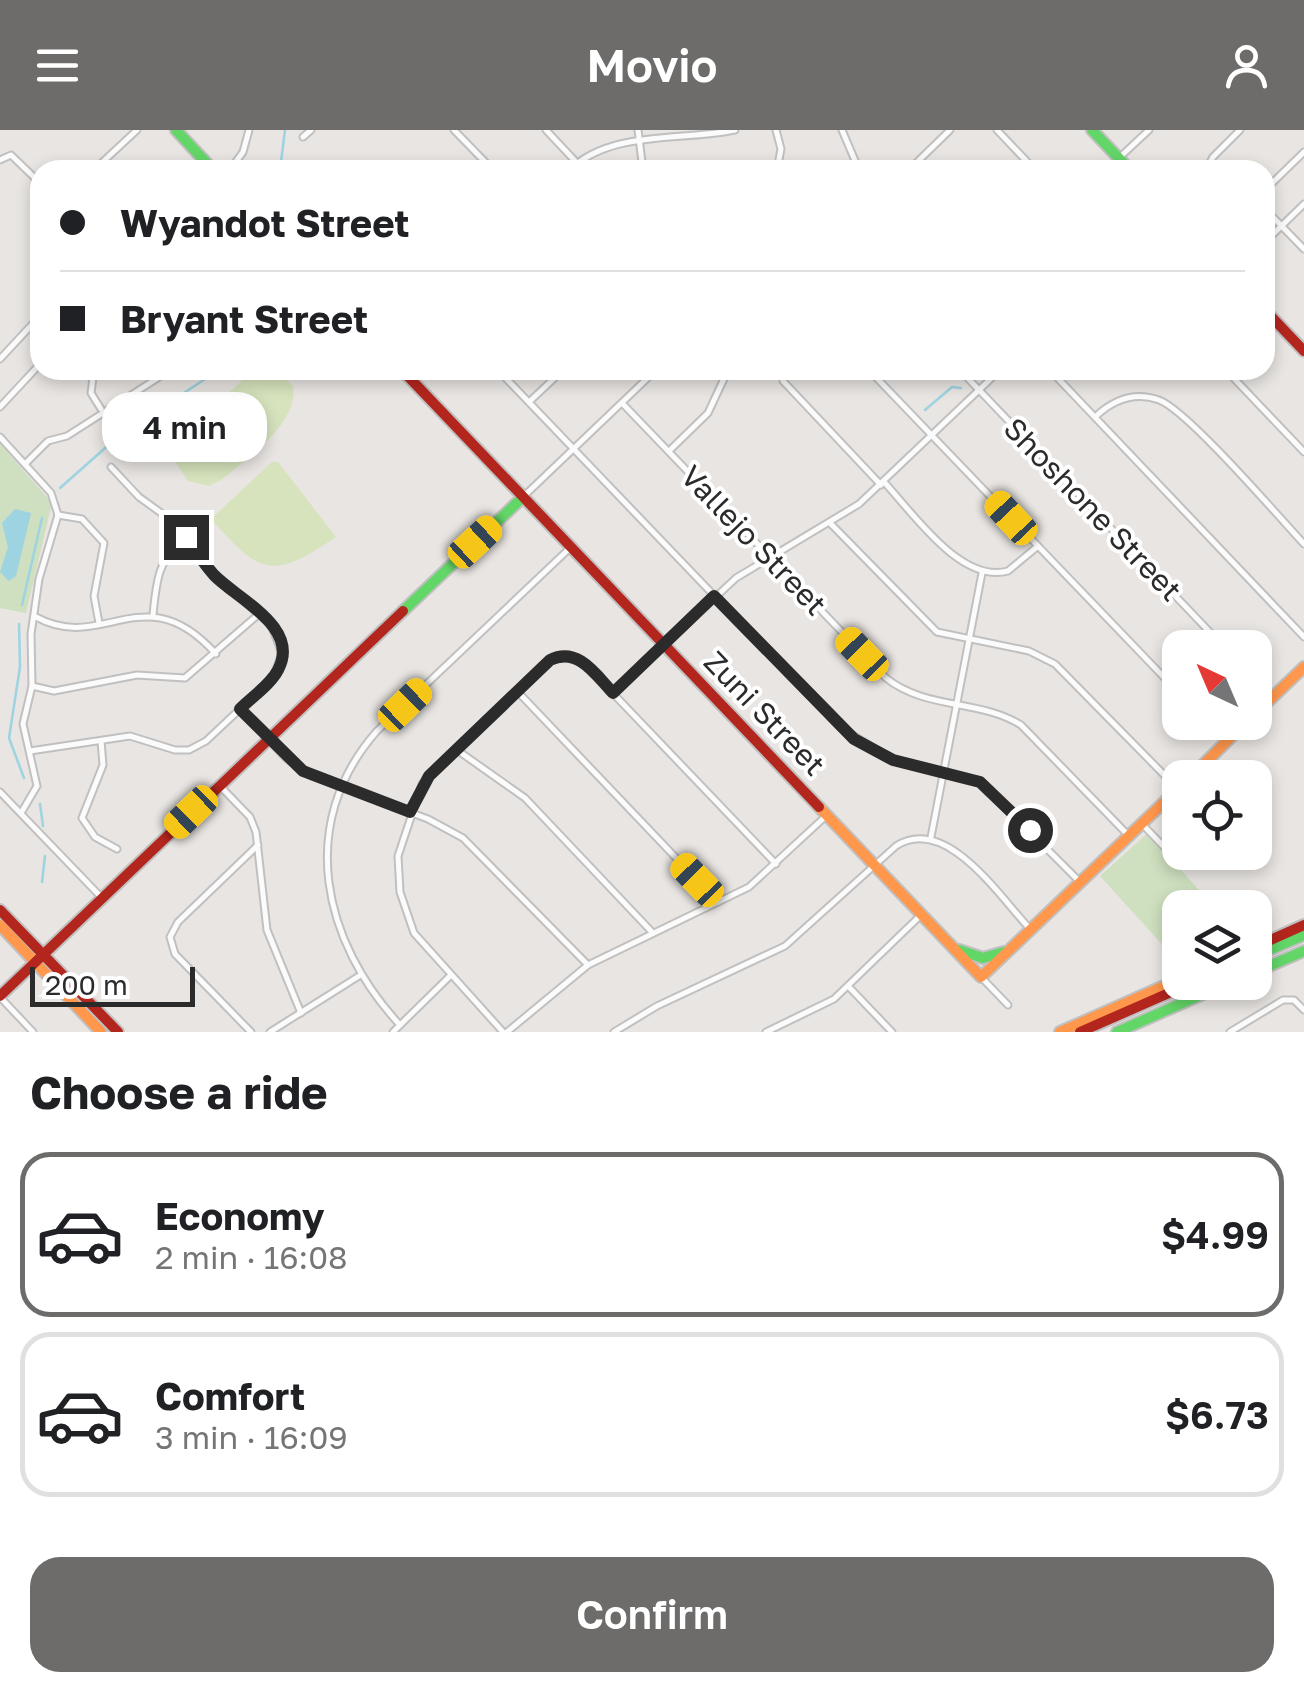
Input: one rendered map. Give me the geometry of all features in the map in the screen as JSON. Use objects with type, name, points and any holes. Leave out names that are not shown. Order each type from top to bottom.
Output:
[{"type":"main road","points":[[176,130],[204,160]]},
{"type":"main road","points":[[1092,130],[1119,158]]},
{"type":"main road","points":[[1275,321],[1304,351]]},
{"type":"main road","name":"Zuni Street","points":[[412,380],[981,976]]},
{"type":"main road","points":[[0,996],[523,496]]},
{"type":"main road","points":[[1272,698],[1304,666]]},
{"type":"main road","points":[[1208,760],[1226,742]]},
{"type":"main road","points":[[981,976],[1162,805]]},
{"type":"main road","points":[[0,910],[101,1032]]},
{"type":"main road","points":[[0,925],[118,1032]]},
{"type":"main road","points":[[1272,940],[1304,926]]},
{"type":"main road","points":[[1272,948],[1304,934]]},
{"type":"main road","points":[[953,947],[978,958],[1009,950]]},
{"type":"main road","points":[[1272,964],[1304,950]]},
{"type":"main road","points":[[1060,1032],[1162,987]]},
{"type":"main road","points":[[1080,1032],[1162,996]]},
{"type":"main road","points":[[1117,1032],[1189,1000]]},
{"type":"street","points":[[105,160],[138,130]]},
{"type":"street","points":[[237,160],[249,130]]},
{"type":"street","points":[[303,137],[310,130]]},
{"type":"street","points":[[454,130],[483,160]]},
{"type":"street","points":[[546,130],[575,160]]},
{"type":"street","points":[[638,130],[641,160]]},
{"type":"street","points":[[583,160],[603,147],[735,130]]},
{"type":"street","points":[[776,130],[781,149],[779,160]]},
{"type":"street","points":[[842,130],[855,160]]},
{"type":"street","points":[[919,160],[950,130]]},
{"type":"street","points":[[997,130],[1026,160]]},
{"type":"street","points":[[1119,158],[1148,130]]},
{"type":"street","points":[[1210,160],[1240,130]]},
{"type":"street","points":[[1275,180],[1304,152]]},
{"type":"street","points":[[0,160],[11,155],[30,173]]},
{"type":"street","points":[[1275,233],[1304,204]]},
{"type":"street","points":[[1275,219],[1304,249]]},
{"type":"street","points":[[0,359],[30,327]]},
{"type":"street","points":[[0,406],[30,374]]},
{"type":"street","points":[[93,380],[91,393],[102,410]]},
{"type":"street","points":[[25,464],[48,441],[68,436],[102,410],[154,380]]},
{"type":"street","points":[[508,380],[854,739],[893,760],[987,787],[1080,882]]},
{"type":"street","points":[[529,402],[552,380]]},
{"type":"street","points":[[523,496],[646,380]]},
{"type":"street","points":[[669,451],[708,413],[723,380]]},
{"type":"street","points":[[880,380],[1162,675]]},
{"type":"street","name":"Shoshone Street","points":[[970,380],[1208,630]]},
{"type":"street","points":[[613,693],[714,596],[768,555],[831,524],[882,483],[990,380]]},
{"type":"street","points":[[1059,380],[1304,637]]},
{"type":"street","points":[[1236,380],[1304,452]]},
{"type":"street","points":[[783,381],[960,561],[982,574],[1012,569],[1038,546]]},
{"type":"street","points":[[1094,417],[1114,402],[1131,397],[1169,405],[1304,544]]},
{"type":"street","name":"Vallejo Street","points":[[622,403],[893,684],[920,698],[997,714],[1021,724],[1130,836]]},
{"type":"street","points":[[0,437],[51,492],[58,515],[39,577],[31,634],[32,686],[23,724],[38,786],[20,813]]},
{"type":"street","points":[[30,751],[138,736],[183,750],[206,741],[277,672],[282,649],[277,633],[260,613],[218,579],[186,537],[111,467]]},
{"type":"street","points":[[58,515],[90,524],[104,543],[94,596],[99,623]]},
{"type":"street","points":[[831,524],[928,626],[940,634],[1029,652],[1055,664],[1162,771]]},
{"type":"street","points":[[153,616],[163,562],[168,551],[186,537]]},
{"type":"street","points":[[400,1025],[359,976],[336,926],[328,879],[332,831],[344,789],[355,762],[377,731],[571,547]]},
{"type":"street","points":[[932,838],[982,574]]},
{"type":"street","points":[[32,686],[60,690],[144,674],[181,679],[216,654],[260,613]]},
{"type":"street","points":[[36,616],[64,628],[153,616],[192,630],[216,654]]},
{"type":"street","points":[[776,864],[613,693],[572,656],[550,660],[422,784],[398,856],[403,906],[422,945],[505,1032],[588,966],[651,931],[749,887],[776,864],[827,815]]},
{"type":"street","points":[[518,692],[718,902]]},
{"type":"street","points":[[240,709],[303,771],[453,830],[588,966]]},
{"type":"street","points":[[101,742],[104,765],[84,806],[82,822],[104,844],[117,849]]},
{"type":"street","points":[[183,750],[183,762]]},
{"type":"street","points":[[456,750],[525,798],[651,931]]},
{"type":"street","points":[[219,786],[252,820],[267,930],[301,1013]]},
{"type":"street","points":[[0,792],[102,898]]},
{"type":"street","points":[[1142,824],[1162,845]]},
{"type":"street","points":[[614,1032],[657,1006],[785,946],[903,842],[932,838],[955,850],[1030,929]]},
{"type":"street","points":[[251,1032],[174,954],[170,937],[178,922],[258,844]]},
{"type":"street","points":[[766,1032],[818,1010],[922,914]]},
{"type":"street","points":[[270,1032],[359,976]]},
{"type":"street","points":[[393,1032],[450,976]]},
{"type":"street","name":"Zuni Street","points":[[981,976],[1008,1005]]},
{"type":"street","points":[[848,986],[892,1032]]},
{"type":"street","points":[[0,996],[33,1032]]},
{"type":"street","points":[[1230,1032],[1284,1000],[1294,1000],[1304,1010]]},
{"type":"green space","points":[[242,380],[287,380],[293,386],[293,400],[280,426],[257,450],[209,486],[188,481],[176,463],[180,438]]},
{"type":"green space","points":[[0,444],[52,503],[26,613],[0,608]]},
{"type":"green space","points":[[272,462],[278,462],[336,537],[281,565],[255,560],[211,519]]},
{"type":"green space","points":[[1148,833],[1162,849],[1162,870],[1181,870],[1199,890],[1162,890],[1162,944],[1100,876]]},
{"type":"water","points":[[15,509],[31,513],[16,576],[9,581],[0,572],[8,547],[2,523]]},
{"type":"waterway","points":[[281,160],[285,130]]},
{"type":"waterway","points":[[60,488],[121,434],[204,380]]},
{"type":"waterway","points":[[925,410],[952,387],[961,388]]},
{"type":"waterway","points":[[22,605],[42,518]]},
{"type":"waterway","points":[[19,624],[20,667],[9,738],[24,778]]},
{"type":"waterway","points":[[40,804],[43,826]]},
{"type":"waterway","points":[[42,882],[45,856]]},
{"type":"traffic: fast","points":[[176,130],[204,160]]},
{"type":"traffic: fast","points":[[1092,130],[1120,160]]},
{"type":"traffic: fast","points":[[403,611],[523,497]]},
{"type":"traffic: fast","points":[[1272,949],[1304,935]]},
{"type":"traffic: fast","points":[[959,950],[983,958],[1004,952]]},
{"type":"traffic: fast","points":[[1272,965],[1304,951]]},
{"type":"traffic: fast","points":[[1117,1032],[1189,1000]]},
{"type":"traffic: slow","points":[[1272,698],[1304,667]]},
{"type":"traffic: slow","points":[[1208,760],[1228,740]]},
{"type":"traffic: slow","points":[[819,807],[981,977],[1162,804]]},
{"type":"traffic: slow","points":[[0,925],[101,1032]]},
{"type":"traffic: slow","points":[[1060,1032],[1162,987]]},
{"type":"traffic: jam","points":[[1275,321],[1304,351]]},
{"type":"traffic: jam","points":[[412,380],[819,807]]},
{"type":"traffic: jam","points":[[0,996],[403,611]]},
{"type":"traffic: jam","points":[[0,910],[118,1032]]},
{"type":"traffic: jam","points":[[1272,939],[1304,925]]},
{"type":"traffic: jam","points":[[1080,1032],[1162,996]]},
{"type":"route","points":[[186,537],[211,572],[241,596],[279,636],[282,659],[277,672],[240,709],[303,771],[410,812],[418,790],[429,776],[550,660],[567,655],[578,658],[613,693],[714,596],[854,739],[893,760],[980,782],[1030,830]]}]
